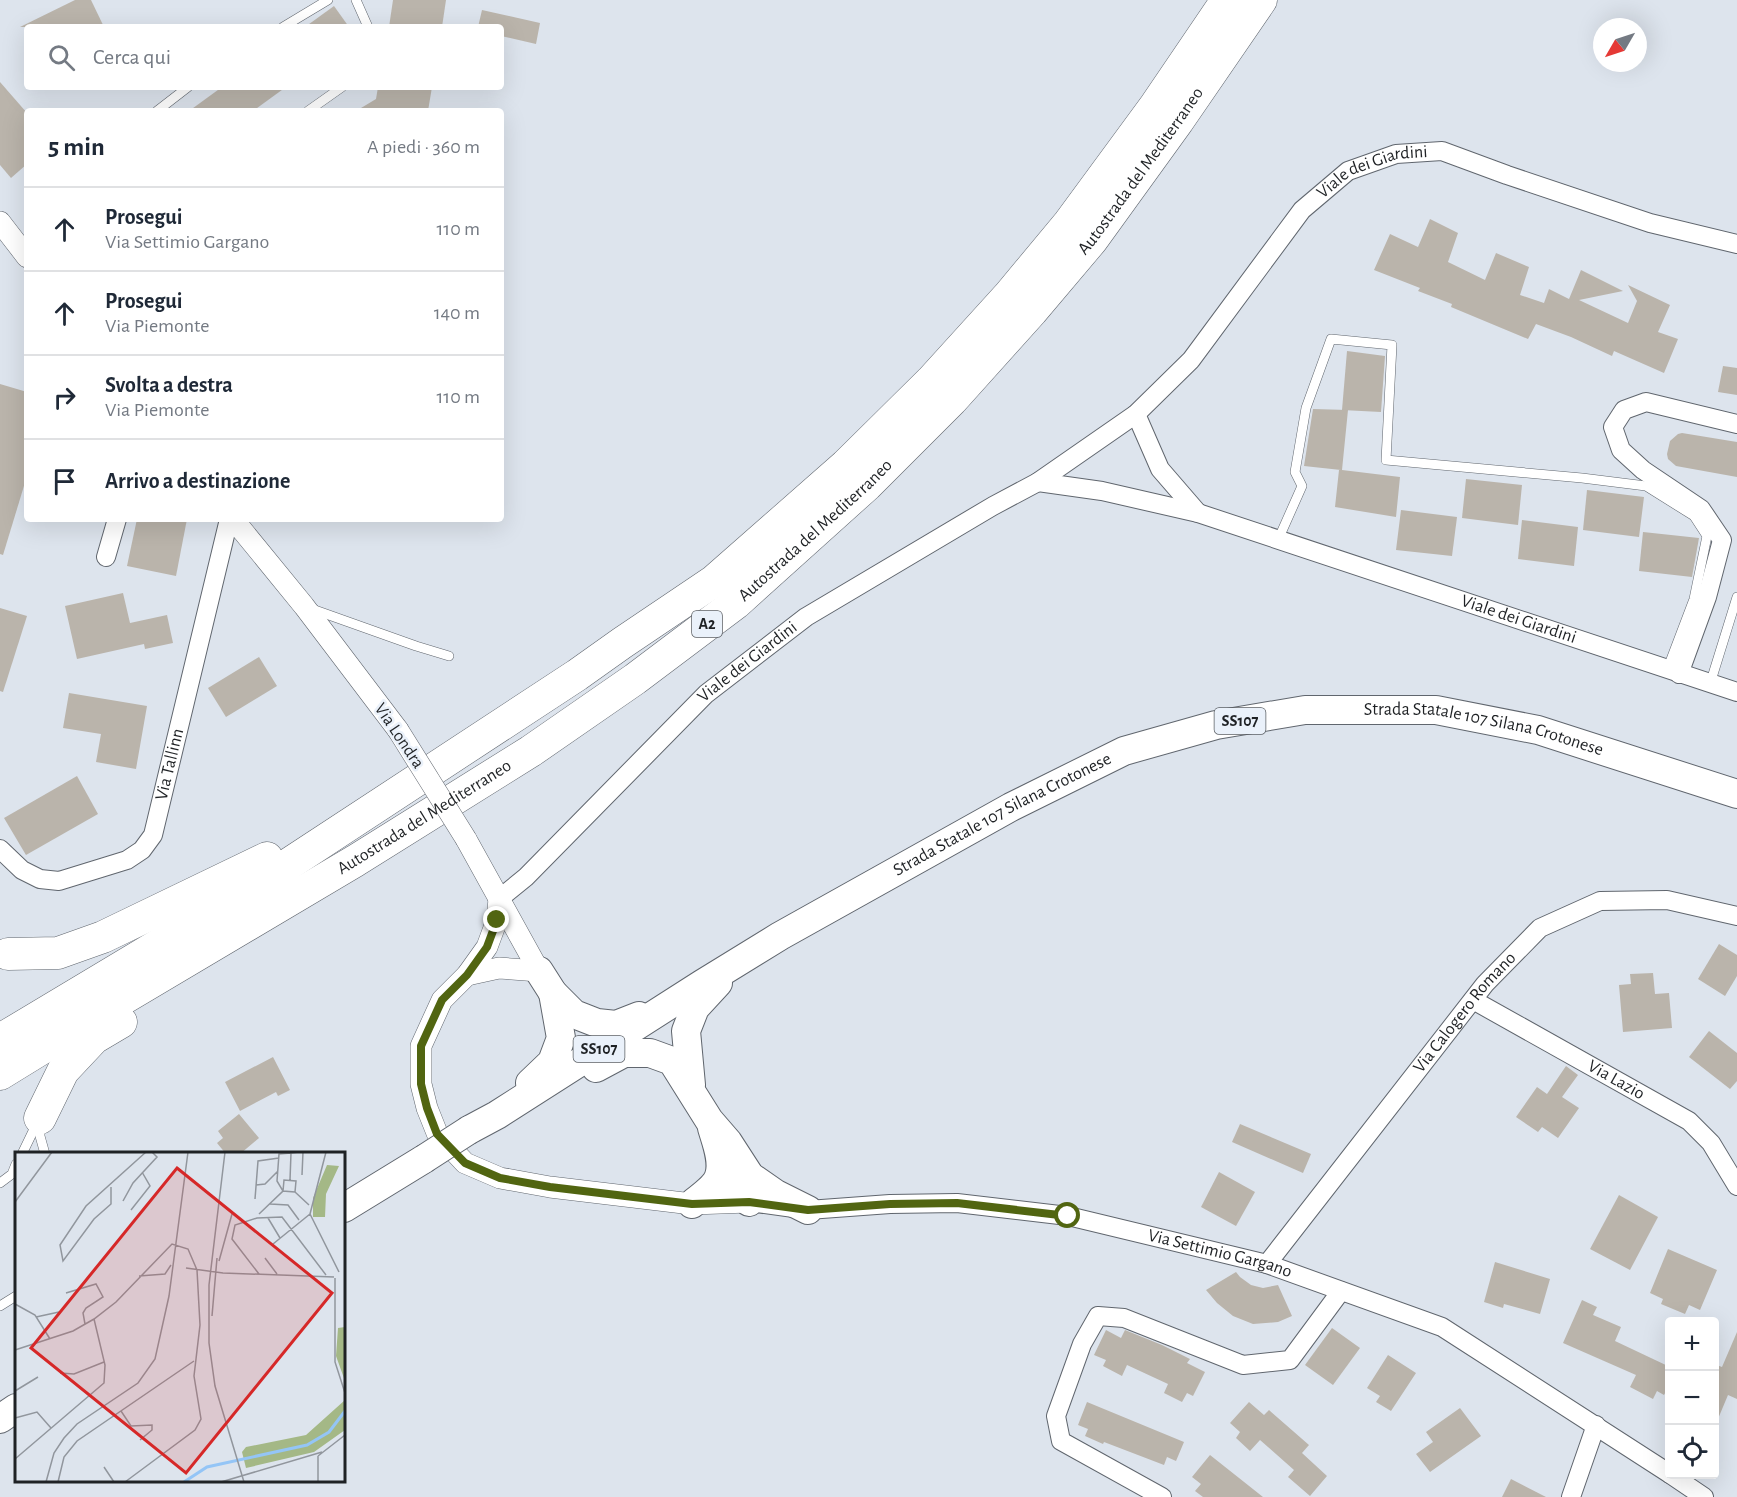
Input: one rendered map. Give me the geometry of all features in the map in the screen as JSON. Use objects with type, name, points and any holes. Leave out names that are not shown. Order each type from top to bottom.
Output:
[{"type":"highway","name":"Autostrada del Mediterraneo","points":[[0,1040],[237,898],[577,675],[714,581],[846,465],[931,381],[1010,294],[1069,223],[1155,106],[1227,0]]},
{"type":"highway","name":"Autostrada del Mediterraneo","points":[[0,1074],[109,1006],[255,922],[531,751],[635,679],[736,603],[867,484],[952,400],[1032,311],[1092,240],[1178,121],[1261,0]]},
{"type":"highway","points":[[2,954],[58,952],[103,938],[265,860],[528,693],[577,675]]},
{"type":"highway","name":"Strada Statale 107 Silana Crotonese","points":[[345,1207],[497,1115],[780,936],[1011,807],[1124,752],[1216,725],[1305,710],[1436,710],[1538,730],[1737,794]]},
{"type":"highway","points":[[40,1118],[63,1071],[94,1038],[207,969],[255,922]]},
{"type":"highway","points":[[691,1090],[686,1031],[695,1008],[716,984],[780,936]]},
{"type":"highway","points":[[546,982],[574,1014],[597,1023],[616,1025],[638,1017],[702,984]]},
{"type":"highway","points":[[469,1130],[531,1082],[552,1062],[561,1038],[546,982]]},
{"type":"highway","points":[[497,1115],[519,1110],[624,1053],[651,1053],[672,1061],[709,1120],[728,1142],[750,1189]]},
{"type":"highway","points":[[709,1120],[730,1182],[740,1195],[762,1186],[808,1210]]},
{"type":"highway","points":[[692,1204],[708,1192],[719,1177],[720,1154]]},
{"type":"highway","points":[[0,1419],[15,1409]]},
{"type":"street","name":"Viale dei Giardini","points":[[499,899],[526,877],[706,694],[806,617],[993,506],[1038,482],[1136,414],[1191,360],[1302,210],[1348,171],[1396,154],[1442,151],[1650,223],[1737,244]]},
{"type":"street","points":[[0,222],[24,253]]},
{"type":"street","points":[[1673,672],[1707,597],[1722,540],[1701,509],[1643,470],[1621,450],[1613,426],[1624,410],[1646,402],[1737,424]]},
{"type":"street","name":"Viale dei Giardini","points":[[1136,414],[1160,470],[1198,513]]},
{"type":"street","name":"Viale dei Giardini","points":[[1038,482],[1102,491],[1198,513],[1737,692]]},
{"type":"street","points":[[106,557],[116,522]]},
{"type":"street","name":"Via Tallinn","points":[[0,849],[22,870],[40,879],[59,881],[128,860],[142,850],[153,835],[230,522]]},
{"type":"street","name":"Via Londra","points":[[234,522],[304,606],[398,730],[466,839],[546,982]]},
{"type":"street","points":[[499,899],[497,920],[487,947],[467,975],[442,1000],[421,1046],[421,1084],[437,1134],[465,1163],[500,1178],[550,1187],[692,1204],[750,1189]]},
{"type":"street","name":"Via Calogero Romano","points":[[1267,1264],[1485,984],[1540,928],[1600,901],[1667,900],[1737,916]]},
{"type":"street","points":[[487,947],[522,942]]},
{"type":"street","points":[[499,968],[522,942]]},
{"type":"street","points":[[467,975],[499,968],[546,982]]},
{"type":"street","name":"Via Lazio","points":[[1473,1000],[1689,1121],[1711,1143],[1737,1186]]},
{"type":"street","name":"Via Settimio Gargano","points":[[808,1210],[890,1204],[957,1203],[1068,1216],[1267,1264],[1442,1327],[1665,1471]]},
{"type":"street","points":[[1162,1497],[1061,1441],[1056,1416],[1082,1344],[1098,1316],[1124,1318],[1243,1365],[1290,1360],[1341,1291]]},
{"type":"street","points":[[1571,1497],[1596,1425]]},
{"type":"street","name":"Via Settimio Gargano","points":[[1677,1479],[1704,1497]]},
{"type":"lane","points":[[288,24],[328,0]]},
{"type":"lane","points":[[356,0],[367,24]]},
{"type":"lane","points":[[161,108],[184,90]]},
{"type":"lane","points":[[312,108],[338,90]]},
{"type":"lane","points":[[1278,540],[1302,486],[1295,472],[1306,408],[1331,339],[1392,345],[1386,460],[1646,486],[1694,516],[1707,537],[1694,599],[1673,672]]},
{"type":"lane","points":[[1710,684],[1737,597]]},
{"type":"lane","points":[[304,606],[449,656]]},
{"type":"lane","points":[[23,1152],[40,1118]]},
{"type":"lane","points":[[40,1118],[40,1136],[44,1152]]},
{"type":"lane","points":[[0,1183],[12,1174],[15,1166]]},
{"type":"lane","points":[[0,1306],[15,1297]]},
{"type":"building","points":[[75,0],[91,0],[103,24],[26,24]]},
{"type":"building","points":[[393,0],[446,0],[442,24],[389,24]]},
{"type":"building","points":[[334,6],[347,24],[309,24]]},
{"type":"building","points":[[482,10],[540,23],[536,44],[504,37],[504,24],[479,24]]},
{"type":"building","points":[[0,82],[24,110],[24,167],[11,178],[0,165]]},
{"type":"building","points":[[218,90],[282,90],[257,108],[193,108]]},
{"type":"building","points":[[378,90],[432,90],[428,108],[361,108],[376,99]]},
{"type":"building","points":[[1430,219],[1458,233],[1448,262],[1485,280],[1496,253],[1529,267],[1520,295],[1544,303],[1549,289],[1569,299],[1581,270],[1623,291],[1579,300],[1628,323],[1637,301],[1628,285],[1670,305],[1658,332],[1678,339],[1664,373],[1614,351],[1612,356],[1536,324],[1528,339],[1451,307],[1452,304],[1418,291],[1420,288],[1374,270],[1390,234],[1418,247]]},
{"type":"building","points":[[1347,351],[1385,356],[1381,412],[1342,410]]},
{"type":"building","points":[[1723,366],[1737,368],[1737,395],[1718,392]]},
{"type":"building","points":[[0,384],[24,391],[24,486],[3,555],[0,554]]},
{"type":"building","points":[[1313,409],[1348,410],[1342,470],[1400,477],[1396,517],[1335,507],[1339,470],[1341,470],[1304,466]]},
{"type":"building","points":[[1682,433],[1737,442],[1737,477],[1676,466],[1668,459],[1667,454],[1670,441]]},
{"type":"building","points":[[1466,479],[1522,485],[1518,525],[1462,518]]},
{"type":"building","points":[[1587,490],[1644,497],[1639,537],[1583,530]]},
{"type":"building","points":[[1401,510],[1457,517],[1452,556],[1396,550]]},
{"type":"building","points":[[1522,520],[1578,527],[1574,566],[1518,559]]},
{"type":"building","points":[[136,522],[186,522],[176,576],[127,566]]},
{"type":"building","points":[[1643,532],[1699,538],[1692,577],[1639,571]]},
{"type":"building","points":[[123,593],[130,623],[167,615],[173,643],[145,649],[144,644],[77,659],[65,606]]},
{"type":"building","points":[[0,608],[27,616],[3,692],[0,691]]},
{"type":"building","points":[[259,657],[277,686],[226,717],[208,688]]},
{"type":"building","points":[[69,693],[147,706],[136,769],[96,762],[101,734],[63,728]]},
{"type":"building","points":[[77,776],[98,814],[26,855],[4,818]]},
{"type":"building","points":[[1719,944],[1737,955],[1737,976],[1725,996],[1698,979]]},
{"type":"building","points":[[1653,973],[1655,994],[1669,993],[1672,1028],[1623,1032],[1619,985],[1631,984],[1630,974]]},
{"type":"building","points":[[1709,1031],[1737,1053],[1737,1081],[1730,1089],[1689,1057]]},
{"type":"building","points":[[273,1057],[290,1090],[278,1096],[276,1092],[240,1111],[225,1082]]},
{"type":"building","points":[[1566,1066],[1578,1075],[1562,1097],[1579,1108],[1558,1138],[1542,1127],[1538,1132],[1516,1117],[1537,1087],[1547,1094]]},
{"type":"building","points":[[239,1114],[259,1138],[242,1152],[224,1152],[217,1143],[223,1138],[218,1131]]},
{"type":"building","points":[[1240,1124],[1311,1154],[1303,1173],[1232,1142]]},
{"type":"building","points":[[1219,1172],[1255,1192],[1236,1226],[1201,1207]]},
{"type":"building","points":[[1619,1195],[1658,1217],[1630,1270],[1590,1249]]},
{"type":"building","points":[[1668,1249],[1717,1270],[1700,1310],[1689,1305],[1685,1314],[1661,1304],[1663,1299],[1650,1293]]},
{"type":"building","points":[[1495,1262],[1550,1279],[1540,1314],[1504,1304],[1503,1308],[1484,1302]]},
{"type":"building","points":[[1236,1272],[1251,1285],[1263,1288],[1278,1285],[1292,1316],[1278,1322],[1253,1324],[1233,1316],[1206,1290]]},
{"type":"building","points":[[1582,1300],[1597,1307],[1593,1315],[1621,1327],[1615,1341],[1665,1365],[1665,1393],[1664,1395],[1657,1391],[1653,1399],[1630,1387],[1636,1375],[1563,1343]]},
{"type":"building","points":[[1332,1328],[1360,1348],[1333,1385],[1305,1365]]},
{"type":"building","points":[[1106,1330],[1121,1338],[1125,1330],[1190,1359],[1187,1363],[1205,1372],[1193,1396],[1187,1393],[1182,1402],[1164,1393],[1168,1384],[1127,1365],[1122,1376],[1103,1366],[1106,1360],[1094,1355]]},
{"type":"building","points":[[1737,1332],[1737,1399],[1728,1395],[1719,1416],[1719,1366],[1722,1367]]},
{"type":"building","points":[[1388,1355],[1416,1373],[1391,1411],[1376,1402],[1380,1396],[1367,1388]]},
{"type":"building","points":[[1087,1402],[1184,1442],[1176,1461],[1167,1457],[1164,1465],[1085,1436],[1088,1429],[1078,1425]]},
{"type":"building","points":[[1249,1402],[1264,1415],[1269,1410],[1309,1445],[1302,1453],[1327,1476],[1310,1496],[1288,1477],[1294,1470],[1260,1440],[1250,1451],[1236,1438],[1240,1432],[1230,1423]]},
{"type":"building","points":[[1460,1408],[1481,1436],[1430,1472],[1416,1454],[1433,1442],[1426,1432]]},
{"type":"building","points":[[1210,1455],[1263,1497],[1203,1497],[1195,1491],[1201,1484],[1192,1477]]},
{"type":"building","points":[[1511,1479],[1546,1497],[1502,1497]]},
{"type":"route","points":[[497,920],[487,947],[467,975],[442,1000],[421,1046],[421,1084],[427,1108],[437,1134],[465,1163],[500,1178],[550,1187],[692,1204],[749,1202],[808,1210],[890,1204],[957,1203],[1068,1216]]}]
